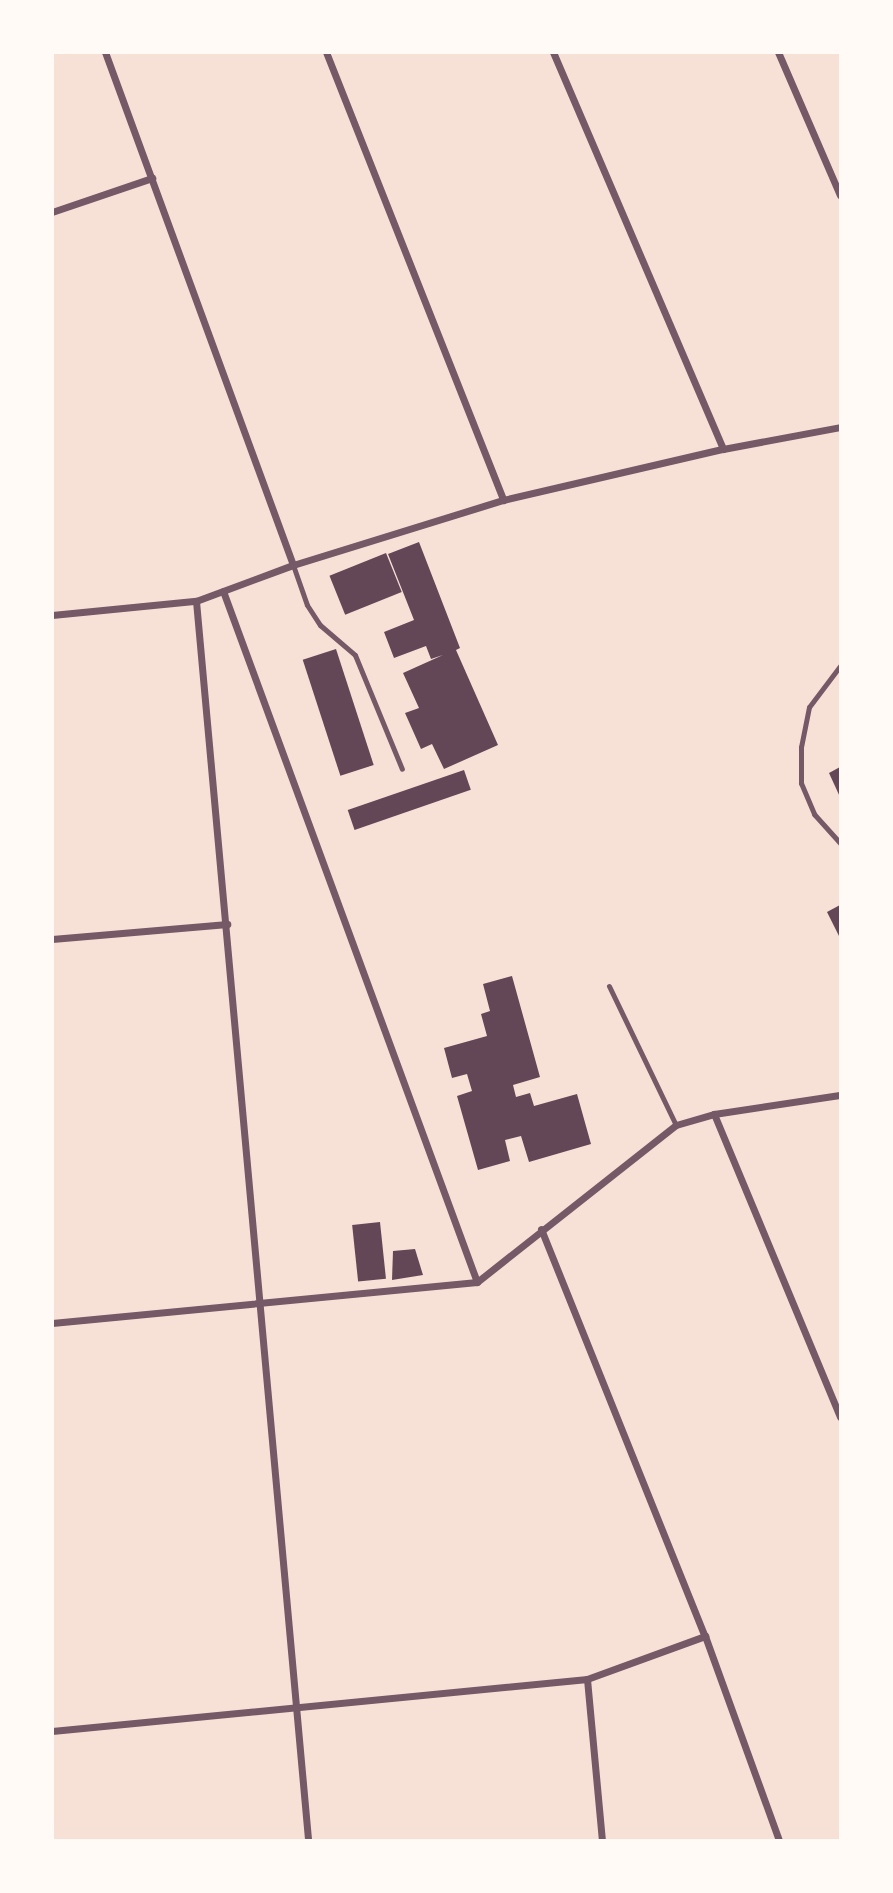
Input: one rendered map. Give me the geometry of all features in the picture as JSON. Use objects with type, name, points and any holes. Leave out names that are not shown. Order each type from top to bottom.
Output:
[{"type":"street","points":[[105,52],[293,565]]},
{"type":"street","points":[[326,52],[503,500]]},
{"type":"street","points":[[553,52],[723,449]]},
{"type":"street","points":[[778,52],[841,195]]},
{"type":"street","points":[[52,212],[152,178]]},
{"type":"street","points":[[52,615],[196,601],[293,565],[503,500],[723,449],[841,427]]},
{"type":"street","points":[[223,591],[477,1282]]},
{"type":"street","points":[[196,601],[308,1840]]},
{"type":"street","points":[[52,939],[227,924]]},
{"type":"street","points":[[52,1323],[477,1282],[676,1125],[714,1114],[841,1095]]},
{"type":"street","points":[[714,1114],[841,1417]]},
{"type":"street","points":[[541,1229],[705,1636],[779,1840]]},
{"type":"street","points":[[52,1731],[587,1679],[705,1636]]},
{"type":"street","points":[[587,1679],[602,1840]]},
{"type":"lane","points":[[293,565],[307,605],[320,625],[355,655],[402,769]]},
{"type":"lane","points":[[841,666],[809,707],[801,747],[801,783],[809,804],[841,842]]},
{"type":"lane","points":[[609,986],[676,1125]]},
{"type":"building","points":[[419,542],[460,648],[456,650],[498,745],[444,769],[432,744],[421,749],[405,713],[419,708],[403,673],[443,655],[431,659],[426,646],[394,658],[384,632],[414,620],[388,554]]},
{"type":"building","points":[[386,553],[402,592],[345,615],[329,576]]},
{"type":"building","points":[[336,649],[374,765],[340,776],[303,660]]},
{"type":"building","points":[[840,767],[840,797],[829,773]]},
{"type":"building","points":[[464,770],[471,790],[355,830],[348,810]]},
{"type":"building","points":[[840,905],[840,938],[827,912]]},
{"type":"building","points":[[512,976],[540,1077],[513,1085],[516,1097],[530,1093],[534,1106],[577,1094],[591,1144],[529,1162],[521,1136],[505,1140],[510,1161],[478,1170],[457,1096],[472,1091],[467,1074],[452,1078],[444,1048],[487,1036],[481,1014],[490,1011],[483,984]]},
{"type":"building","points":[[380,1222],[386,1279],[358,1282],[352,1225]]},
{"type":"building","points":[[415,1249],[423,1275],[392,1280],[393,1251]]}]
